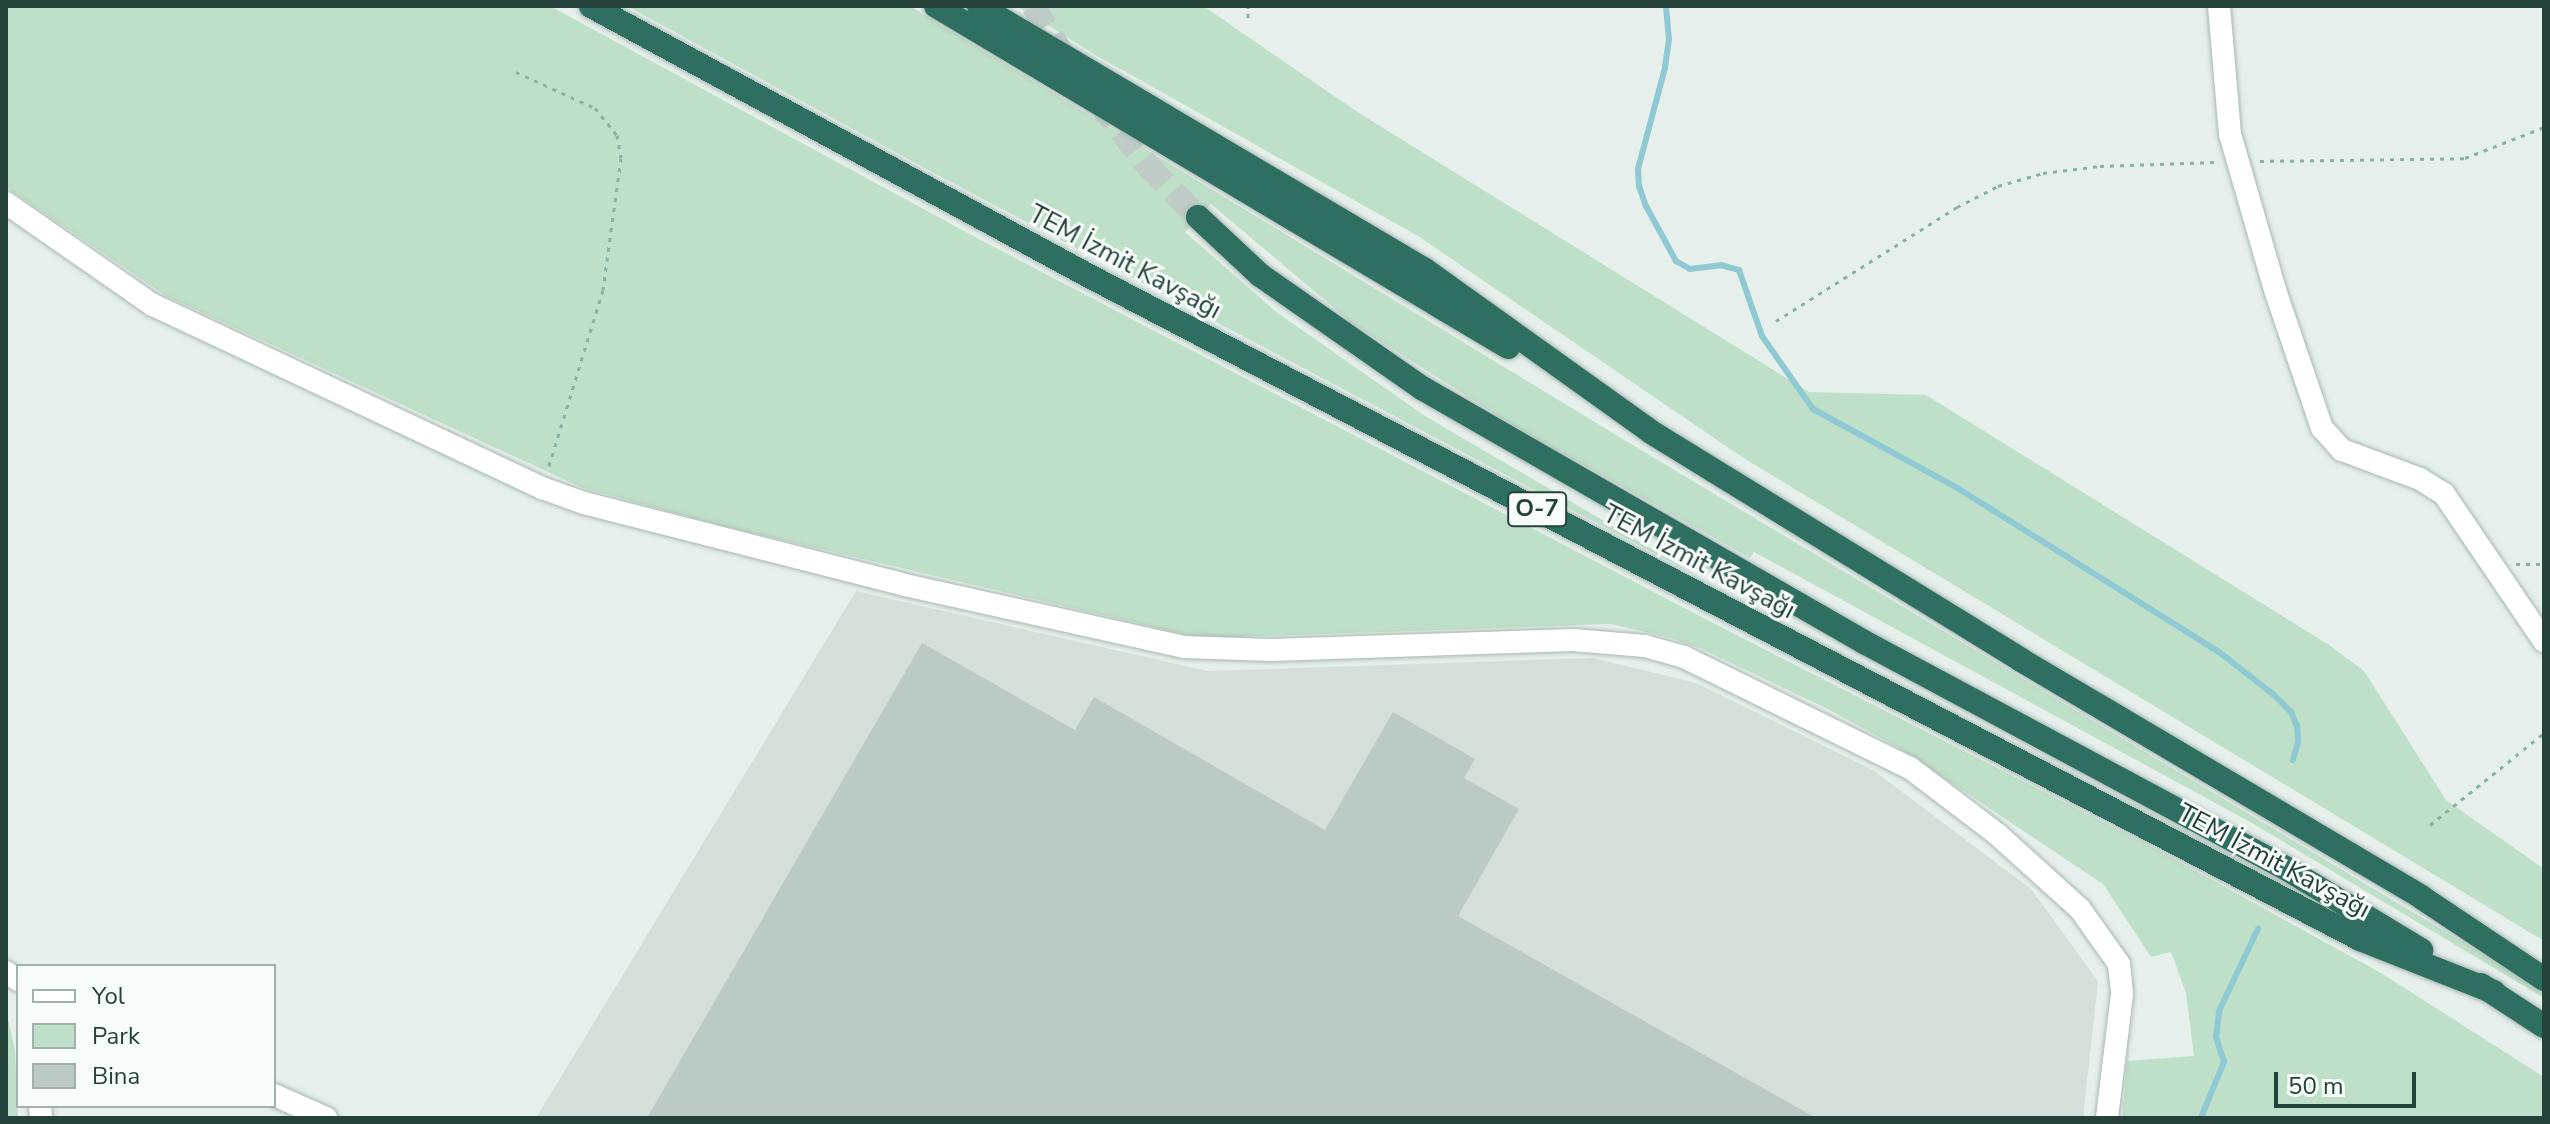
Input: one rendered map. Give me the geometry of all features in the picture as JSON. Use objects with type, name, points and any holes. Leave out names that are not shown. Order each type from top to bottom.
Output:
[{"type":"highway","name":"TEM İzmit Kavşağı","points":[[591,6],[1064,262],[2360,939],[2494,992]]},
{"type":"highway","points":[[936,6],[1651,432],[2021,660],[2421,897],[2544,979]]},
{"type":"highway","points":[[979,6],[1425,270],[1651,432]]},
{"type":"highway","points":[[1198,217],[1260,275],[1422,388],[1864,642],[2287,869],[2494,992]]},
{"type":"highway","name":"O-7","points":[[2494,992],[2544,1026]]},
{"type":"street","points":[[2219,6],[2230,134],[2275,290],[2322,428],[2342,450],[2420,479],[2444,494],[2544,641]]},
{"type":"street","points":[[6,203],[153,305],[542,488],[598,506],[890,581],[1184,647],[1271,650],[1573,640],[1645,646],[1684,657],[1910,768],[1997,834],[2080,909],[2119,964],[2122,994],[2107,1118]]},
{"type":"street","points":[[276,1096],[326,1118]]},
{"type":"path","points":[[1248,6],[1248,18]]},
{"type":"path","points":[[516,72],[595,108],[617,135],[621,158],[618,200],[603,290],[542,488]]},
{"type":"path","points":[[1776,321],[1957,207],[1998,186],[2043,173],[2100,166],[2465,158],[2544,127]]},
{"type":"path","points":[[2503,563],[2544,564]]},
{"type":"path","points":[[2430,825],[2544,733]]},
{"type":"shaded area","points":[[856,591],[1207,671],[1593,658],[1696,683],[1873,770],[2031,889],[2098,981],[2083,1118],[536,1118]]},
{"type":"green space","points":[[6,6],[550,6],[975,237],[1717,625],[2154,848],[2381,973],[2544,1077],[2544,1118],[2122,1118],[2127,1061],[2194,1056],[2186,993],[2171,952],[2151,957],[2103,884],[1899,748],[1828,709],[1702,649],[1671,638],[1611,624],[1201,638],[727,527],[583,488],[166,296],[6,187]]},
{"type":"green space","points":[[627,6],[910,6],[1616,435],[2526,980],[2544,994],[2544,998],[2252,823],[1754,552],[1750,558],[1509,423],[1352,323],[1211,204],[1185,232],[1275,311],[1425,416],[1703,579],[932,172]]},
{"type":"green space","points":[[1017,6],[1203,6],[1359,113],[1809,392],[1926,395],[2329,645],[2364,671],[2446,800],[2544,869],[2544,941],[1745,459],[1418,236],[1099,57]]},
{"type":"green space","points":[[6,1011],[15,1050],[18,1118],[6,1118]]},
{"type":"building","points":[[922,643],[1075,730],[1094,697],[1325,830],[1393,712],[1475,759],[1464,778],[1519,809],[1458,916],[1816,1118],[647,1118]]},
{"type":"waterway","points":[[1666,6],[1669,39],[1665,68],[1638,169],[1639,186],[1646,206],[1676,261],[1690,269],[1721,265],[1739,270],[1762,336],[1813,409],[1959,489],[2219,652],[2273,694],[2291,712],[2297,726],[2298,742],[2293,760]]},
{"type":"waterway","points":[[2201,1118],[2224,1062],[2216,1037],[2219,1011],[2258,929]]},
{"type":"tunnel","points":[[1033,6],[1065,58]]},
{"type":"tunnel","points":[[1099,103],[1148,166],[1198,217]]}]
